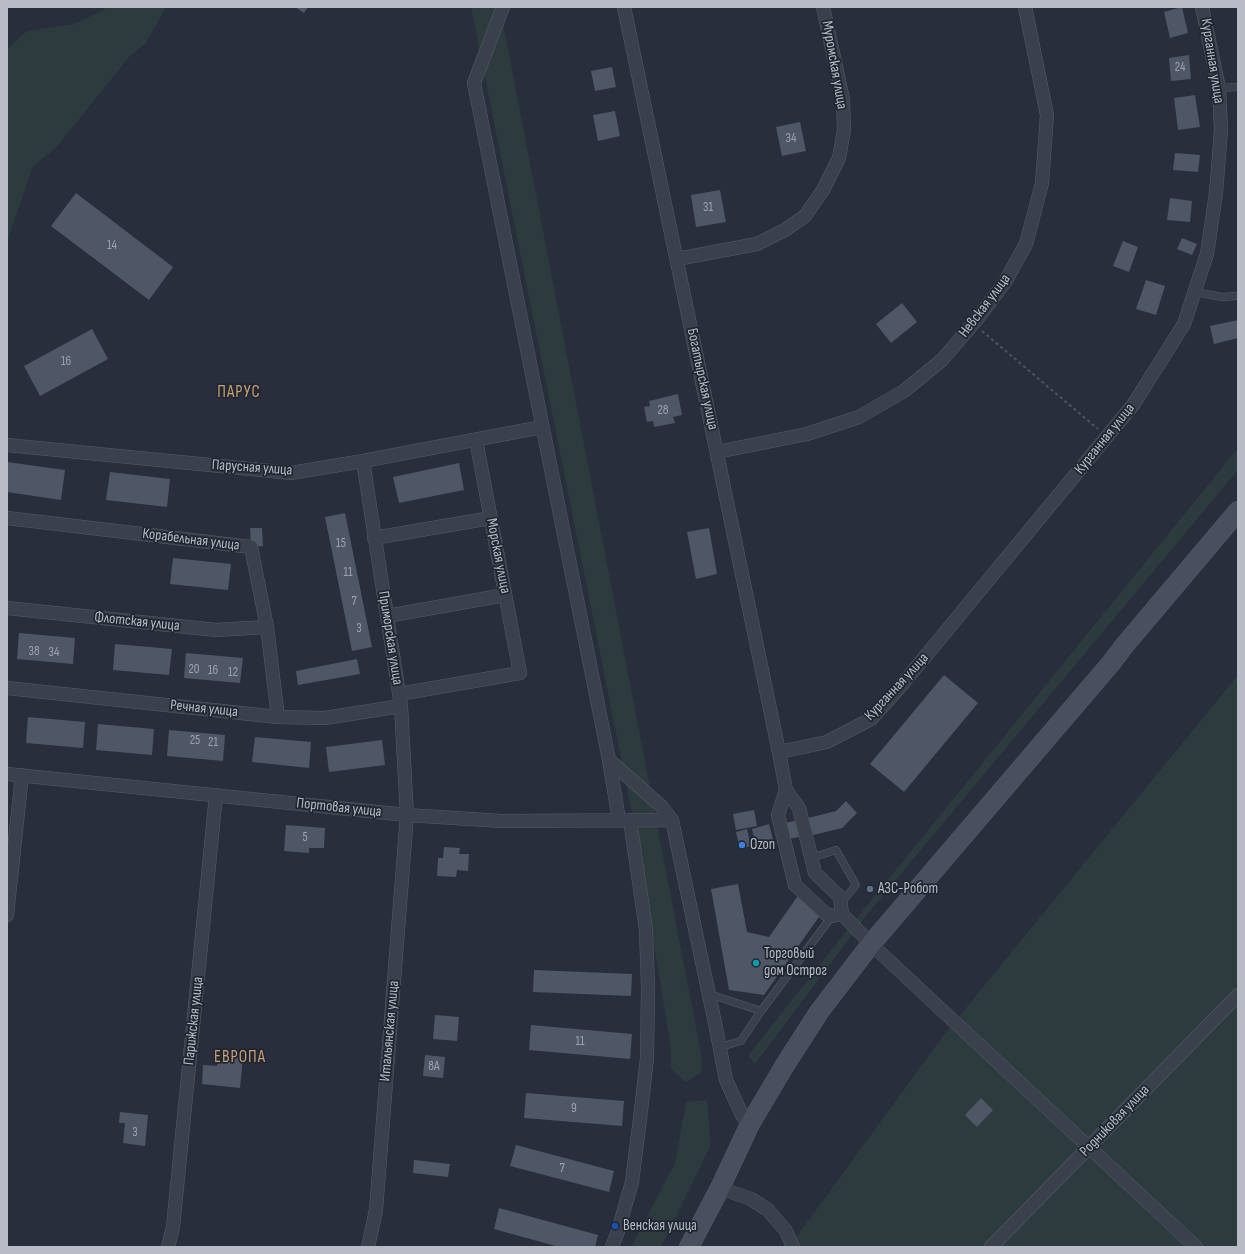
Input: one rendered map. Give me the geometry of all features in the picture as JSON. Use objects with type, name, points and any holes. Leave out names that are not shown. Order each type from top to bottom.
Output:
[{"type":"street","points":[[504,7],[474,83],[609,760],[624,820],[646,930],[648,987],[647,1058],[632,1182],[612,1247]]},
{"type":"street","name":"Богатырская улица","points":[[624,7],[780,752],[786,790]]},
{"type":"street","name":"Муромская улица","points":[[677,260],[757,244],[785,230],[805,216],[823,190],[839,158],[844,130],[843,99],[823,7]]},
{"type":"street","name":"Невская улица","points":[[717,452],[807,434],[859,417],[904,391],[942,360],[974,324],[1005,282],[1026,244],[1042,184],[1047,115],[1025,7]]},
{"type":"street","name":"Курганная улица","points":[[780,752],[827,742],[871,720],[905,681],[1133,405],[1184,324],[1207,254],[1216,193],[1221,130],[1219,88],[1202,7]]},
{"type":"street","name":"Парусная улица","points":[[7,445],[291,473],[363,462],[542,427]]},
{"type":"street","name":"Морская улица","points":[[476,440],[520,672]]},
{"type":"street","name":"Приморская улица","points":[[363,462],[400,700],[408,815]]},
{"type":"street","points":[[690,1247],[750,1124],[818,1012],[871,944],[1112,662],[1238,511]]},
{"type":"street","name":"Корабельная улица","points":[[7,518],[251,547],[267,627],[278,717]]},
{"type":"street","points":[[374,538],[491,518]]},
{"type":"street","points":[[387,616],[506,595]]},
{"type":"street","name":"Флотская улица","points":[[7,608],[216,630],[267,627]]},
{"type":"street","name":"Речная улица","points":[[7,688],[278,717],[326,718],[520,672]]},
{"type":"street","points":[[609,760],[661,806],[672,820],[726,1080],[742,1115],[750,1124]]},
{"type":"street","name":"Портовая улица","points":[[7,774],[408,815],[501,822],[672,820]]},
{"type":"street","points":[[7,915],[22,775]]},
{"type":"street","points":[[786,790],[778,815],[794,885],[826,914],[838,911]]},
{"type":"street","points":[[786,790],[799,808],[815,873],[840,898],[838,911]]},
{"type":"street","name":"Парижская улица","points":[[168,1247],[173,1227],[216,795]]},
{"type":"street","name":"Итальянская улица","points":[[368,1247],[376,1210],[408,815]]},
{"type":"street","points":[[838,911],[871,944],[1196,1247]]},
{"type":"street","name":"Родниковая улица","points":[[991,1247],[1238,994]]},
{"type":"street","points":[[720,1188],[751,1199],[768,1210],[786,1231],[793,1247]]},
{"type":"lane","points":[[1219,88],[1238,87]]},
{"type":"lane","points":[[1195,292],[1222,297],[1238,296]]},
{"type":"lane","points":[[720,1047],[741,1041],[761,1011],[838,911],[856,885],[836,850],[811,858]]},
{"type":"lane","points":[[709,994],[761,1011]]},
{"type":"path","points":[[974,324],[1107,437]]},
{"type":"shaded area","points":[[106,7],[166,7],[146,43],[130,56],[54,150],[33,166],[7,242],[7,49],[27,31],[74,24],[104,10]]},
{"type":"shaded area","points":[[471,7],[500,7],[701,1053],[702,1072],[686,1082],[671,1069],[671,1049],[635,828]]},
{"type":"shaded area","points":[[1238,448],[1238,470],[870,911],[755,1064],[748,1056],[843,935]]},
{"type":"shaded area","points":[[1238,675],[1238,1247],[789,1247],[943,1036]]},
{"type":"shaded area","points":[[707,1100],[711,1145],[661,1247],[631,1247],[675,1163],[686,1102]]},
{"type":"building","points":[[295,7],[308,7],[304,13]]},
{"type":"building","points":[[1182,7],[1188,33],[1170,38],[1164,12]]},
{"type":"building","points":[[1189,55],[1191,79],[1171,81],[1169,58]]},
{"type":"building","points":[[612,67],[616,87],[595,91],[591,71]]},
{"type":"building","points":[[1195,95],[1200,127],[1178,130],[1174,98]]},
{"type":"building","points":[[615,111],[620,136],[598,141],[593,115]]},
{"type":"building","points":[[800,122],[806,151],[782,156],[776,127]]},
{"type":"building","points":[[1175,153],[1200,155],[1198,172],[1173,170]]},
{"type":"building","points":[[720,190],[726,222],[696,227],[691,195]]},
{"type":"building","points":[[76,193],[173,267],[149,300],[51,226]]},
{"type":"building","points":[[1170,198],[1192,201],[1190,222],[1167,220]]},
{"type":"building","points":[[1182,238],[1197,244],[1192,255],[1177,249]]},
{"type":"building","points":[[1123,241],[1138,247],[1129,272],[1113,266]]},
{"type":"building","points":[[1146,280],[1165,286],[1156,315],[1136,309]]},
{"type":"building","points":[[902,303],[917,322],[891,343],[876,324]]},
{"type":"building","points":[[1238,320],[1238,338],[1214,344],[1210,326]]},
{"type":"building","points":[[92,329],[108,359],[40,396],[24,366]]},
{"type":"building","points":[[678,394],[682,415],[673,417],[675,423],[654,427],[653,421],[647,422],[644,407],[650,406],[649,401]]},
{"type":"building","points":[[7,462],[65,470],[61,500],[7,492]]},
{"type":"building","points":[[459,463],[464,490],[399,503],[393,477]]},
{"type":"building","points":[[110,472],[170,479],[167,507],[106,500]]},
{"type":"building","points":[[345,513],[372,647],[352,651],[325,517]]},
{"type":"building","points":[[250,528],[262,528],[263,546],[251,547]]},
{"type":"building","points":[[709,528],[717,574],[696,579],[687,532]]},
{"type":"building","points":[[173,558],[231,564],[228,590],[170,584]]},
{"type":"building","points":[[19,633],[75,638],[73,664],[17,659]]},
{"type":"building","points":[[115,644],[172,649],[169,675],[113,670]]},
{"type":"building","points":[[186,653],[243,658],[240,683],[184,678]]},
{"type":"building","points":[[357,659],[360,674],[298,685],[296,671]]},
{"type":"building","points":[[944,675],[978,703],[904,792],[870,764]]},
{"type":"building","points":[[28,717],[85,722],[83,748],[26,743]]},
{"type":"building","points":[[98,724],[154,729],[152,755],[96,750]]},
{"type":"building","points":[[169,730],[225,735],[223,761],[167,756]]},
{"type":"building","points":[[255,737],[311,742],[309,768],[252,762]]},
{"type":"building","points":[[382,740],[385,765],[329,772],[326,747]]},
{"type":"building","points":[[846,801],[857,813],[842,828],[813,835],[808,818],[836,811]]},
{"type":"building","points":[[754,810],[757,826],[736,830],[733,814]]},
{"type":"building","points":[[795,821],[799,837],[789,839],[785,823]]},
{"type":"building","points":[[769,824],[774,844],[756,848],[752,829]]},
{"type":"building","points":[[286,825],[325,828],[324,848],[309,848],[309,853],[284,851]]},
{"type":"building","points":[[747,829],[751,846],[740,849],[736,832]]},
{"type":"building","points":[[444,847],[460,848],[459,854],[469,854],[468,871],[457,870],[456,877],[437,876],[438,858],[443,858]]},
{"type":"building","name":"Торговый дом Острог","points":[[738,884],[747,932],[769,937],[797,897],[821,914],[764,995],[729,990],[711,889]]},
{"type":"building","points":[[534,970],[632,974],[631,996],[533,992]]},
{"type":"building","points":[[435,1015],[459,1017],[457,1041],[433,1039]]},
{"type":"building","points":[[531,1025],[632,1034],[630,1059],[529,1050]]},
{"type":"building","points":[[224,1054],[243,1056],[240,1088],[202,1084],[203,1065],[217,1066],[218,1061],[224,1061]]},
{"type":"building","points":[[425,1055],[445,1057],[443,1078],[423,1076]]},
{"type":"building","points":[[526,1093],[624,1101],[622,1126],[524,1118]]},
{"type":"building","points":[[981,1098],[993,1110],[977,1127],[965,1115]]},
{"type":"building","points":[[120,1112],[148,1115],[145,1146],[123,1143],[125,1123],[119,1123]]},
{"type":"building","points":[[516,1145],[614,1171],[609,1192],[510,1166]]},
{"type":"building","points":[[414,1160],[450,1164],[448,1177],[413,1173]]},
{"type":"building","points":[[499,1208],[598,1235],[595,1247],[559,1247],[494,1229]]},
{"type":"place","name":"Ozon","points":[[742,845]]},
{"type":"place","name":"АЗС-Робот","points":[[870,889]]},
{"type":"place","name":"Торговый дом Острог","points":[[756,963]]},
{"type":"place","name":"Венская улица","points":[[615,1226]]},
{"type":"district","name":"ПАРУС","points":[[239,393]]},
{"type":"district","name":"ЕВРОПА","points":[[240,1058]]}]
